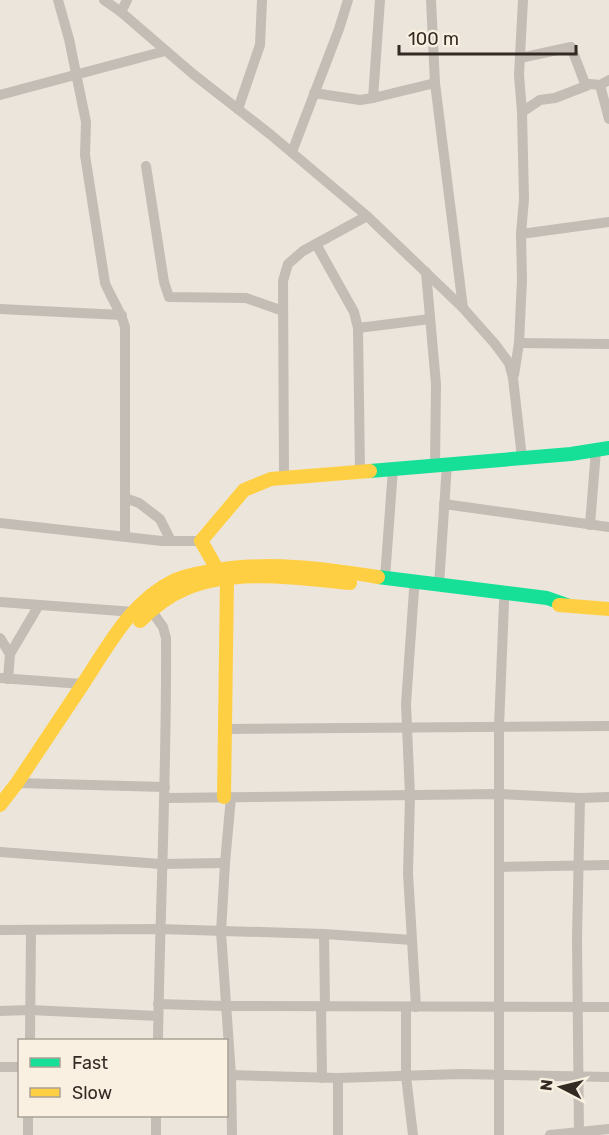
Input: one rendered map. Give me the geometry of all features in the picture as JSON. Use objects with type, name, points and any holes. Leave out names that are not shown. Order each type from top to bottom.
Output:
[{"type":"main road","points":[[228,797],[227,580],[217,569],[201,541],[244,490],[271,479],[393,470],[602,449]]},
{"type":"main road","points":[[0,805],[94,667],[103,648],[134,612],[174,580],[217,569],[240,566],[299,567],[547,598],[567,604],[609,609]]},
{"type":"main road","points":[[94,667],[111,654],[151,610],[170,596],[194,585],[227,580],[261,577],[305,579],[504,602],[547,606],[567,604]]},
{"type":"street","points":[[58,0],[69,39],[86,122],[86,155],[105,283],[122,315],[125,327],[125,536]]},
{"type":"street","points":[[104,0],[292,152],[367,216],[463,308],[509,363],[513,378],[522,458]]},
{"type":"street","points":[[121,12],[127,0]]},
{"type":"street","points":[[238,110],[260,45],[262,0]]},
{"type":"street","points":[[292,152],[348,0]]},
{"type":"street","points":[[373,98],[380,0]]},
{"type":"street","points":[[431,0],[435,83],[463,308]]},
{"type":"street","points":[[513,378],[519,343],[522,280],[521,234],[524,199],[522,112],[519,93],[523,0]]},
{"type":"street","points":[[520,58],[571,47],[586,86]]},
{"type":"street","points":[[0,95],[165,51]]},
{"type":"street","points":[[522,112],[540,100],[555,98],[590,84],[604,82],[609,119]]},
{"type":"street","points":[[314,93],[360,100],[435,83]]},
{"type":"street","points":[[146,166],[164,282],[169,297],[246,298],[283,311]]},
{"type":"street","points":[[284,478],[283,281],[288,264],[303,251],[367,216]]},
{"type":"street","points":[[521,234],[609,222]]},
{"type":"street","points":[[316,244],[354,312],[358,328],[360,472]]},
{"type":"street","points":[[426,272],[444,504],[439,585]]},
{"type":"street","points":[[0,309],[122,315]]},
{"type":"street","points":[[358,328],[430,319]]},
{"type":"street","points":[[519,343],[609,344]]},
{"type":"street","points":[[590,525],[602,449]]},
{"type":"street","points":[[385,578],[393,470]]},
{"type":"street","points":[[125,498],[139,503],[160,519],[171,541]]},
{"type":"street","points":[[444,504],[609,528]]},
{"type":"street","points":[[0,523],[171,541],[201,541]]},
{"type":"street","points":[[413,1135],[406,1076],[411,1007],[412,940],[408,873],[410,796],[406,704],[414,590]]},
{"type":"street","points":[[0,602],[134,612]]},
{"type":"street","points":[[498,1135],[499,727],[504,602]]},
{"type":"street","points":[[39,605],[10,654],[4,678],[82,684]]},
{"type":"street","points":[[151,610],[163,627],[166,638],[165,792],[161,864],[158,1039]]},
{"type":"street","points":[[0,638],[10,654]]},
{"type":"street","points":[[226,729],[609,726]]},
{"type":"street","points":[[17,783],[228,797],[499,794],[609,797]]},
{"type":"street","points":[[228,797],[221,932],[228,1039]]},
{"type":"street","points":[[579,1134],[577,864],[580,798]]},
{"type":"street","points":[[0,852],[161,864],[225,863]]},
{"type":"street","points":[[500,867],[609,865]]},
{"type":"street","points":[[0,930],[160,929],[324,934],[412,940]]},
{"type":"street","points":[[30,1039],[31,930]]},
{"type":"street","points":[[322,1078],[324,934]]},
{"type":"street","points":[[158,1004],[609,1007]]},
{"type":"street","points":[[0,1011],[30,1010],[158,1016]]},
{"type":"street","points":[[228,1040],[232,1135]]},
{"type":"street","points":[[0,1067],[18,1067]]},
{"type":"street","points":[[231,1075],[322,1078],[609,1077]]},
{"type":"street","points":[[338,1078],[338,1135]]},
{"type":"street","points":[[28,1117],[28,1135]]},
{"type":"street","points":[[156,1117],[156,1135]]},
{"type":"street","points":[[550,1135],[579,1134],[609,1129]]},
{"type":"traffic: fast","points":[[370,471],[571,454],[609,448]]},
{"type":"traffic: fast","points":[[378,577],[547,598],[567,605]]},
{"type":"traffic: slow","points":[[224,797],[227,580],[217,569],[201,541],[244,490],[271,479],[370,471]]},
{"type":"traffic: slow","points":[[0,805],[122,626],[133,612],[159,589],[188,575],[253,566],[315,569],[378,577]]},
{"type":"traffic: slow","points":[[140,621],[161,603],[179,592],[224,578],[266,576],[350,583]]},
{"type":"traffic: slow","points":[[559,605],[609,609]]}]
